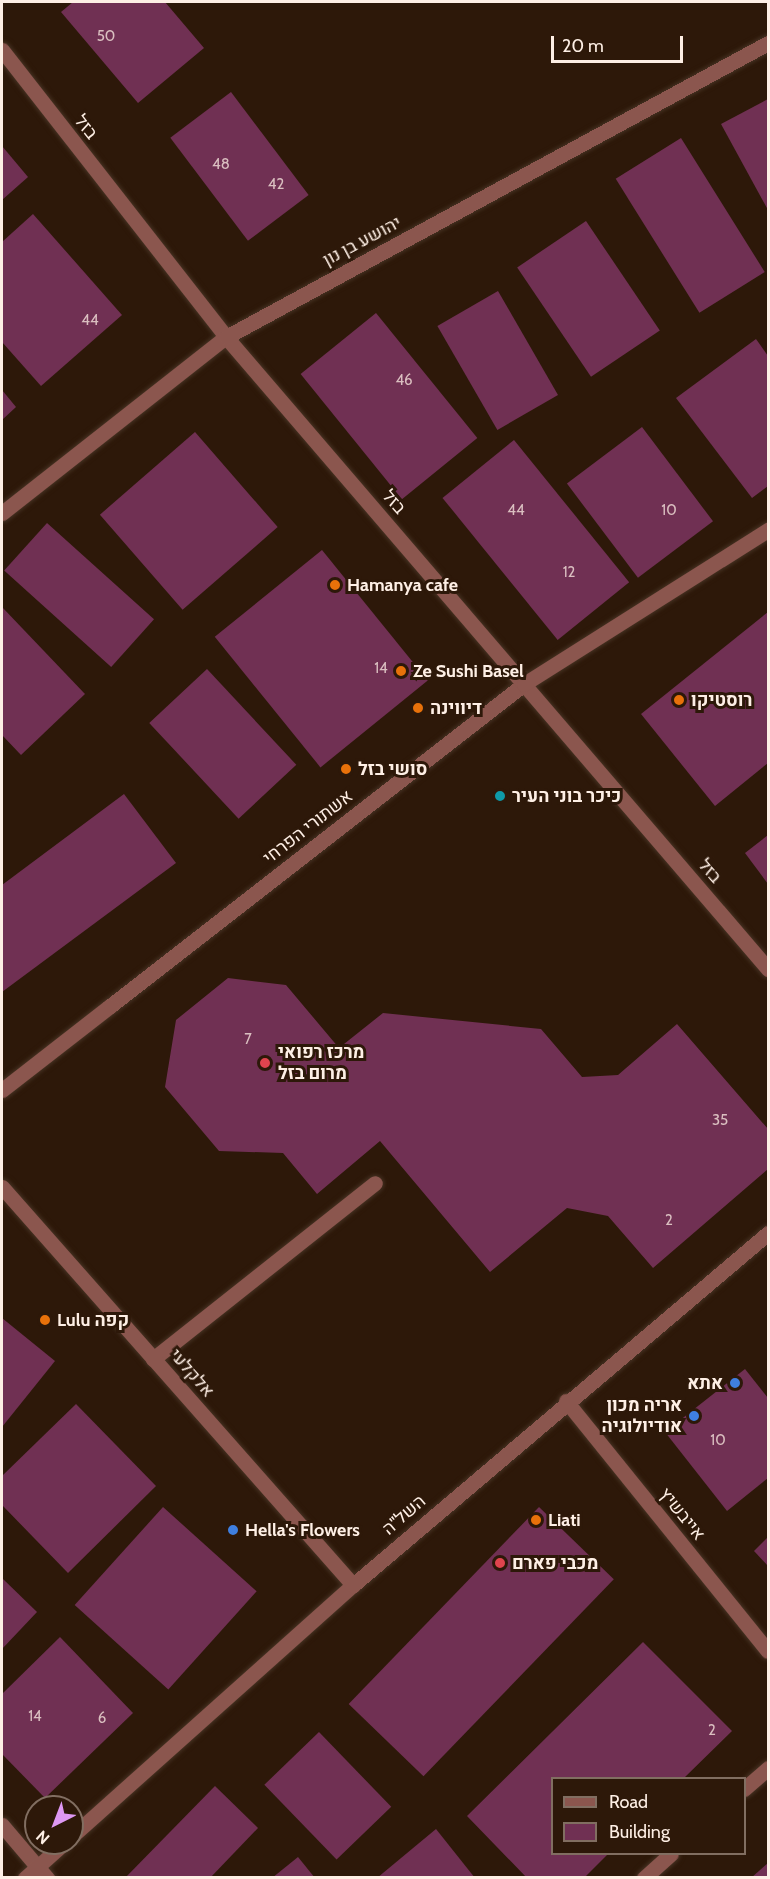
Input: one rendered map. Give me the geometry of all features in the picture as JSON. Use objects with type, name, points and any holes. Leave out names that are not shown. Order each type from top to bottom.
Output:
[{"type":"street","name":"יהושע בן נון","points":[[2,513],[226,337],[768,43]]},
{"type":"street","name":"בזל","points":[[2,50],[226,337],[768,969]]},
{"type":"street","name":"אשתורי הפרחי","points":[[2,1090],[524,684],[768,530]]},
{"type":"street","points":[[153,1359],[375,1183]]},
{"type":"street","name":"אלקלעי","points":[[2,1187],[353,1585]]},
{"type":"street","name":"השל\"ה","points":[[84,1825],[353,1585],[566,1401],[768,1233]]},
{"type":"street","name":"אייבשיץ","points":[[566,1401],[768,1652]]},
{"type":"street","points":[[746,1787],[768,1768]]},
{"type":"street","points":[[2,1825],[42,1872]]},
{"type":"street","points":[[25,1878],[42,1872],[55,1855]]},
{"type":"street","points":[[644,1878],[670,1855]]},
{"type":"building","points":[[73,2],[165,2],[204,48],[138,103],[61,12]]},
{"type":"building","points":[[231,92],[309,195],[248,241],[170,138]]},
{"type":"building","points":[[768,99],[768,210],[721,124]]},
{"type":"building","points":[[681,138],[765,272],[699,313],[616,179]]},
{"type":"building","points":[[2,146],[28,177],[2,200]]},
{"type":"building","points":[[33,214],[122,315],[41,386],[2,342],[2,242]]},
{"type":"building","points":[[586,221],[660,330],[591,377],[517,267]]},
{"type":"building","points":[[498,291],[558,395],[497,430],[437,326]]},
{"type":"building","points":[[376,313],[477,438],[402,499],[301,374]]},
{"type":"building","points":[[756,339],[768,356],[768,486],[752,498],[676,398]]},
{"type":"building","points":[[2,390],[16,407],[2,420]]},
{"type":"building","points":[[642,427],[713,521],[638,578],[567,484]]},
{"type":"building","points":[[195,432],[278,527],[183,610],[100,515]]},
{"type":"building","points":[[514,440],[629,582],[558,640],[443,498]]},
{"type":"building","points":[[47,523],[154,619],[111,667],[4,571]]},
{"type":"building","points":[[322,550],[428,681],[320,767],[215,637]]},
{"type":"building","points":[[2,607],[85,694],[21,755],[2,735]]},
{"type":"building","points":[[768,612],[768,763],[715,806],[641,714]]},
{"type":"building","points":[[207,669],[296,765],[239,819],[149,723]]},
{"type":"building","points":[[124,794],[176,863],[2,992],[2,885]]},
{"type":"building","points":[[768,835],[768,884],[745,853]]},
{"type":"building","points":[[228,978],[286,985],[339,1048],[383,1013],[541,1029],[582,1077],[618,1075],[677,1024],[768,1129],[768,1169],[653,1268],[608,1216],[567,1208],[490,1272],[380,1141],[317,1194],[283,1153],[219,1151],[165,1087],[176,1020]]},
{"type":"building","points":[[2,1318],[55,1361],[2,1427]]},
{"type":"building","points":[[745,1369],[768,1398],[768,1478],[727,1511],[665,1432]]},
{"type":"building","points":[[76,1404],[156,1486],[68,1573],[2,1505],[2,1476]]},
{"type":"building","points":[[163,1507],[257,1591],[168,1689],[75,1605]]},
{"type":"building","points":[[539,1507],[614,1579],[423,1776],[349,1704]]},
{"type":"building","points":[[768,1537],[768,1566],[754,1551]]},
{"type":"building","points":[[2,1578],[37,1612],[2,1649]]},
{"type":"building","points":[[60,1637],[133,1713],[48,1795],[42,1795],[2,1754],[2,1694]]},
{"type":"building","points":[[643,1642],[732,1731],[685,1777],[551,1777],[551,1855],[607,1855],[584,1878],[527,1878],[467,1816]]},
{"type":"building","points":[[319,1732],[391,1807],[337,1860],[264,1785]]},
{"type":"building","points":[[215,1786],[258,1828],[210,1878],[125,1878]]},
{"type":"building","points":[[436,1829],[475,1878],[377,1878]]},
{"type":"building","points":[[298,1857],[315,1878],[272,1878]]},
{"type":"building","points":[[768,1863],[768,1878],[751,1878]]},
{"type":"place","name":"Hamanya cafe","points":[[335,585]]},
{"type":"place","name":"Ze Sushi Basel","points":[[401,671]]},
{"type":"place","name":"רוסטיקו","points":[[679,700]]},
{"type":"place","name":"דיווינה","points":[[418,708]]},
{"type":"place","name":"סושי בזל","points":[[346,769]]},
{"type":"place","name":"כיכר בוני העיר","points":[[500,796]]},
{"type":"place","name":"מרכז רפואי מרום בזל","points":[[265,1063]]},
{"type":"place","name":"Lulu קפה","points":[[45,1320]]},
{"type":"place","name":"אתא","points":[[735,1383]]},
{"type":"place","name":"אריה מכון אודיולוגיה","points":[[694,1416]]},
{"type":"place","name":"Liati","points":[[536,1520]]},
{"type":"place","name":"Hella's Flowers","points":[[233,1530]]},
{"type":"place","name":"מכבי פארם","points":[[500,1563]]}]
